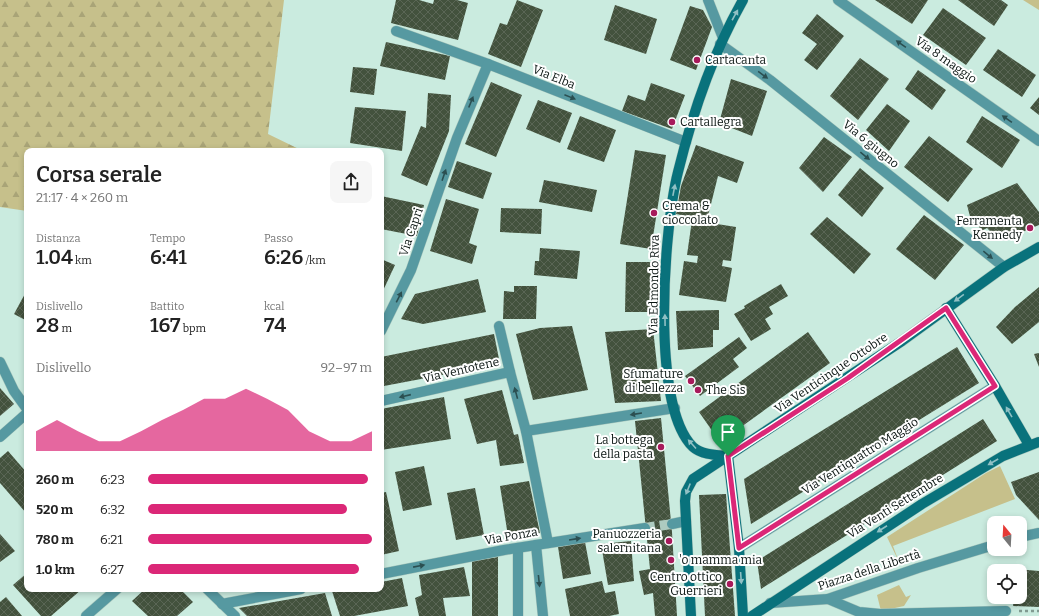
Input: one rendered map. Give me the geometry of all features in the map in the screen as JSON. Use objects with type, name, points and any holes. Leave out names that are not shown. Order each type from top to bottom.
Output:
[{"type":"main road","name":"Via Edmondo Riva","points":[[728,456],[704,453],[694,448],[685,435],[675,408],[666,357],[666,259],[672,201],[686,142],[722,41],[743,0]]},
{"type":"main road","name":"Via Venticinque Ottobre","points":[[691,616],[685,501],[689,484],[698,475],[848,378],[1004,267],[1039,247]]},
{"type":"main road","points":[[946,308],[995,386],[1029,446]]},
{"type":"main road","name":"Via Venti Settembre","points":[[770,604],[922,504],[1003,456],[1039,442]]},
{"type":"main road","points":[[728,456],[739,548],[743,616]]},
{"type":"main road","name":"Piazza della Libertà","points":[[752,616],[770,604]]},
{"type":"street","points":[[708,0],[722,41]]},
{"type":"street","name":"Via 8 maggio","points":[[838,0],[1039,141]]},
{"type":"street","name":"Via Elba","points":[[396,31],[488,64],[686,142]]},
{"type":"street","name":"Via 6 giugno","points":[[722,41],[1004,267]]},
{"type":"street","name":"Via Capri","points":[[384,325],[411,270],[457,138],[488,64]]},
{"type":"street","points":[[499,326],[510,372]]},
{"type":"street","points":[[0,362],[14,391],[24,406]]},
{"type":"street","name":"Via Ventotene","points":[[384,400],[510,372],[526,431],[548,543]]},
{"type":"street","name":"Via Ventiquattro Maggio","points":[[739,548],[995,386]]},
{"type":"street","points":[[526,431],[675,408]]},
{"type":"street","points":[[0,437],[24,416]]},
{"type":"street","points":[[672,524],[686,522]]},
{"type":"street","name":"Via Ponza","points":[[384,573],[518,548],[645,528]]},
{"type":"street","points":[[1027,536],[1039,533]]},
{"type":"street","points":[[536,545],[543,616]]},
{"type":"street","name":"Piazza della Libertà","points":[[770,604],[828,599],[918,568],[987,547]]},
{"type":"street","points":[[518,548],[518,616]]},
{"type":"street","points":[[86,616],[114,592]]},
{"type":"street","points":[[210,592],[235,616]]},
{"type":"street","points":[[222,604],[285,592]]},
{"type":"street","points":[[828,599],[858,612],[880,614],[1006,611]]},
{"type":"path","points":[[1006,611],[1039,611]]},
{"type":"green space","points":[[0,0],[284,0],[268,134],[297,148],[24,148],[24,211],[0,207]]},
{"type":"green space","points":[[1023,0],[1039,0],[1039,10]]},
{"type":"green space","points":[[1000,466],[1015,499],[893,546],[899,562],[887,537],[986,473]]},
{"type":"green space","points":[[899,585],[906,597],[911,595],[904,606],[881,611],[877,595]]},
{"type":"building","points":[[396,0],[419,0],[433,4],[434,0],[457,0],[468,3],[458,40],[391,23]]},
{"type":"building","points":[[517,0],[543,10],[521,67],[488,54],[500,23],[507,25]]},
{"type":"building","points":[[875,0],[928,0],[912,24]]},
{"type":"building","points":[[958,0],[1001,0],[1008,5],[994,26]]},
{"type":"building","points":[[615,5],[657,19],[646,54],[604,40]]},
{"type":"building","points":[[690,6],[703,10],[712,27],[696,70],[670,60]]},
{"type":"building","points":[[943,8],[986,38],[966,65],[923,35]]},
{"type":"building","points":[[817,14],[844,36],[817,70],[804,60],[817,44],[802,33]]},
{"type":"building","points":[[386,42],[450,56],[445,80],[380,66]]},
{"type":"building","points":[[998,49],[1036,75],[1022,97],[983,70]]},
{"type":"building","points":[[860,58],[889,79],[858,120],[830,96]]},
{"type":"building","points":[[353,67],[377,69],[374,95],[350,92]]},
{"type":"building","points":[[918,70],[946,90],[932,110],[905,89]]},
{"type":"building","points":[[731,79],[767,91],[752,136],[719,123]]},
{"type":"building","points":[[491,82],[522,95],[496,157],[465,144]]},
{"type":"building","points":[[651,83],[685,95],[672,129],[622,111],[628,95],[645,101]]},
{"type":"building","points":[[428,93],[451,95],[449,131],[427,186],[401,175],[421,126],[426,128]]},
{"type":"building","points":[[1039,97],[1039,115],[1030,108]]},
{"type":"building","points":[[538,100],[572,113],[560,143],[526,129]]},
{"type":"building","points":[[887,104],[910,121],[889,151],[866,130]]},
{"type":"building","points":[[355,107],[406,111],[402,151],[350,143]]},
{"type":"building","points":[[580,116],[616,130],[604,162],[567,149]]},
{"type":"building","points":[[982,116],[1020,140],[1002,168],[966,142]]},
{"type":"building","points":[[929,136],[973,169],[948,202],[904,167]]},
{"type":"building","points":[[824,137],[852,157],[823,192],[799,168]]},
{"type":"building","points":[[696,145],[744,162],[737,183],[718,176],[707,220],[676,214],[681,186]]},
{"type":"building","points":[[635,150],[666,155],[651,249],[620,244]]},
{"type":"building","points":[[457,161],[492,173],[483,199],[448,187]]},
{"type":"building","points":[[860,168],[884,188],[862,217],[838,195]]},
{"type":"building","points":[[544,180],[597,190],[592,212],[539,202]]},
{"type":"building","points":[[1017,183],[1039,212],[1039,225],[1000,241],[987,228],[981,231],[977,222],[972,224],[967,205]]},
{"type":"building","points":[[384,197],[424,205],[417,236],[384,230]]},
{"type":"building","points":[[446,199],[479,209],[469,243],[477,246],[472,264],[430,251]]},
{"type":"building","points":[[501,208],[542,209],[541,234],[500,232]]},
{"type":"building","points":[[924,215],[964,245],[935,280],[896,249]]},
{"type":"building","points":[[827,217],[871,254],[854,274],[810,234]]},
{"type":"building","points":[[692,220],[736,227],[731,261],[723,260],[722,266],[732,268],[726,302],[679,295],[684,261],[697,263],[698,256],[687,255]]},
{"type":"building","points":[[540,248],[580,251],[577,279],[534,275],[535,261],[539,261]]},
{"type":"building","points":[[384,260],[395,265],[384,289]]},
{"type":"building","points":[[626,262],[656,262],[656,312],[625,312]]},
{"type":"building","points":[[478,279],[486,312],[423,324],[401,319],[415,294]]},
{"type":"building","points":[[781,284],[788,296],[769,307],[773,314],[765,319],[771,329],[751,341],[734,314],[745,308],[744,306]]},
{"type":"building","points":[[514,286],[537,286],[536,319],[503,319],[504,291],[514,292]]},
{"type":"building","points":[[1039,287],[1039,322],[1012,344],[996,327],[1015,307]]},
{"type":"building","points":[[24,296],[24,319],[14,314]]},
{"type":"building","points":[[719,310],[719,330],[713,330],[713,347],[678,350],[676,311]]},
{"type":"building","points":[[572,326],[588,390],[533,400],[516,334],[540,328]]},
{"type":"building","points":[[653,329],[661,401],[615,403],[605,332]]},
{"type":"building","points":[[808,332],[830,363],[720,442],[699,412]]},
{"type":"building","points":[[494,334],[500,364],[384,386],[384,356]]},
{"type":"building","points":[[739,337],[747,348],[733,359],[739,367],[700,396],[685,376]]},
{"type":"building","points":[[957,347],[979,383],[751,524],[744,479]]},
{"type":"building","points":[[1039,353],[1039,367],[1034,354]]},
{"type":"building","points":[[0,388],[14,404],[0,416]]},
{"type":"building","points":[[502,390],[514,435],[518,434],[524,463],[500,466],[496,440],[477,444],[464,399]]},
{"type":"building","points":[[444,397],[451,439],[384,450],[384,408]]},
{"type":"building","points":[[661,418],[672,532],[677,616],[655,616],[653,593],[644,595],[639,571],[650,569],[635,421]]},
{"type":"building","points":[[983,419],[997,441],[761,589],[757,561]]},
{"type":"building","points":[[8,451],[24,470],[24,511],[0,483],[0,458]]},
{"type":"building","points":[[424,466],[432,505],[403,511],[395,472]]},
{"type":"building","points":[[1039,472],[1039,520],[1016,495],[1011,482]]},
{"type":"building","points":[[529,481],[540,533],[508,536],[500,486]]},
{"type":"building","points":[[475,488],[484,535],[456,540],[447,493]]},
{"type":"building","points":[[384,492],[386,492],[399,551],[384,554]]},
{"type":"building","points":[[726,494],[735,616],[705,616],[699,495]]},
{"type":"building","points":[[0,534],[15,551],[0,562]]},
{"type":"building","points":[[631,541],[634,581],[608,585],[601,544]]},
{"type":"building","points":[[585,542],[591,574],[563,579],[558,547]]},
{"type":"building","points":[[498,557],[498,616],[472,616],[472,561]]},
{"type":"building","points":[[464,567],[470,596],[443,598],[446,616],[419,616],[415,598],[422,595],[419,575]]},
{"type":"building","points":[[1027,570],[1039,571],[1039,607],[1013,606],[1013,604],[1027,604]]},
{"type":"building","points":[[24,576],[24,592],[79,592],[51,616],[41,616],[13,585]]},
{"type":"building","points":[[402,578],[408,606],[354,616],[340,616],[332,592],[384,592],[384,581]]},
{"type":"building","points":[[602,581],[605,593],[615,591],[619,614],[609,616],[570,616],[565,589]]},
{"type":"building","points":[[142,592],[183,592],[193,602],[177,616],[148,616],[132,601]]},
{"type":"building","points":[[325,593],[332,616],[247,616],[239,608]]},
{"type":"building","points":[[6,597],[22,616],[0,616],[0,602]]},
{"type":"tunnel","points":[[645,528],[672,524]]},
{"type":"place","name":"Cartacanta","points":[[697,60]]},
{"type":"place","name":"Cartallegra","points":[[672,122]]},
{"type":"place","name":"Crema & cioccolato","points":[[654,213]]},
{"type":"place","name":"Ferramenta Kennedy","points":[[1030,228]]},
{"type":"place","name":"Sfumature di bellezza","points":[[691,381]]},
{"type":"place","name":"The Sis","points":[[698,390]]},
{"type":"place","name":"La bottega della pasta","points":[[661,447]]},
{"type":"place","name":"Panuozzeria salernitana","points":[[669,541]]},
{"type":"place","name":"'o mamma mia","points":[[671,560]]},
{"type":"place","name":"Centro ottico Guerrieri","points":[[730,584]]},
{"type":"route","points":[[946,308],[995,386],[739,548],[728,456],[848,378],[902,341],[946,308]]}]
